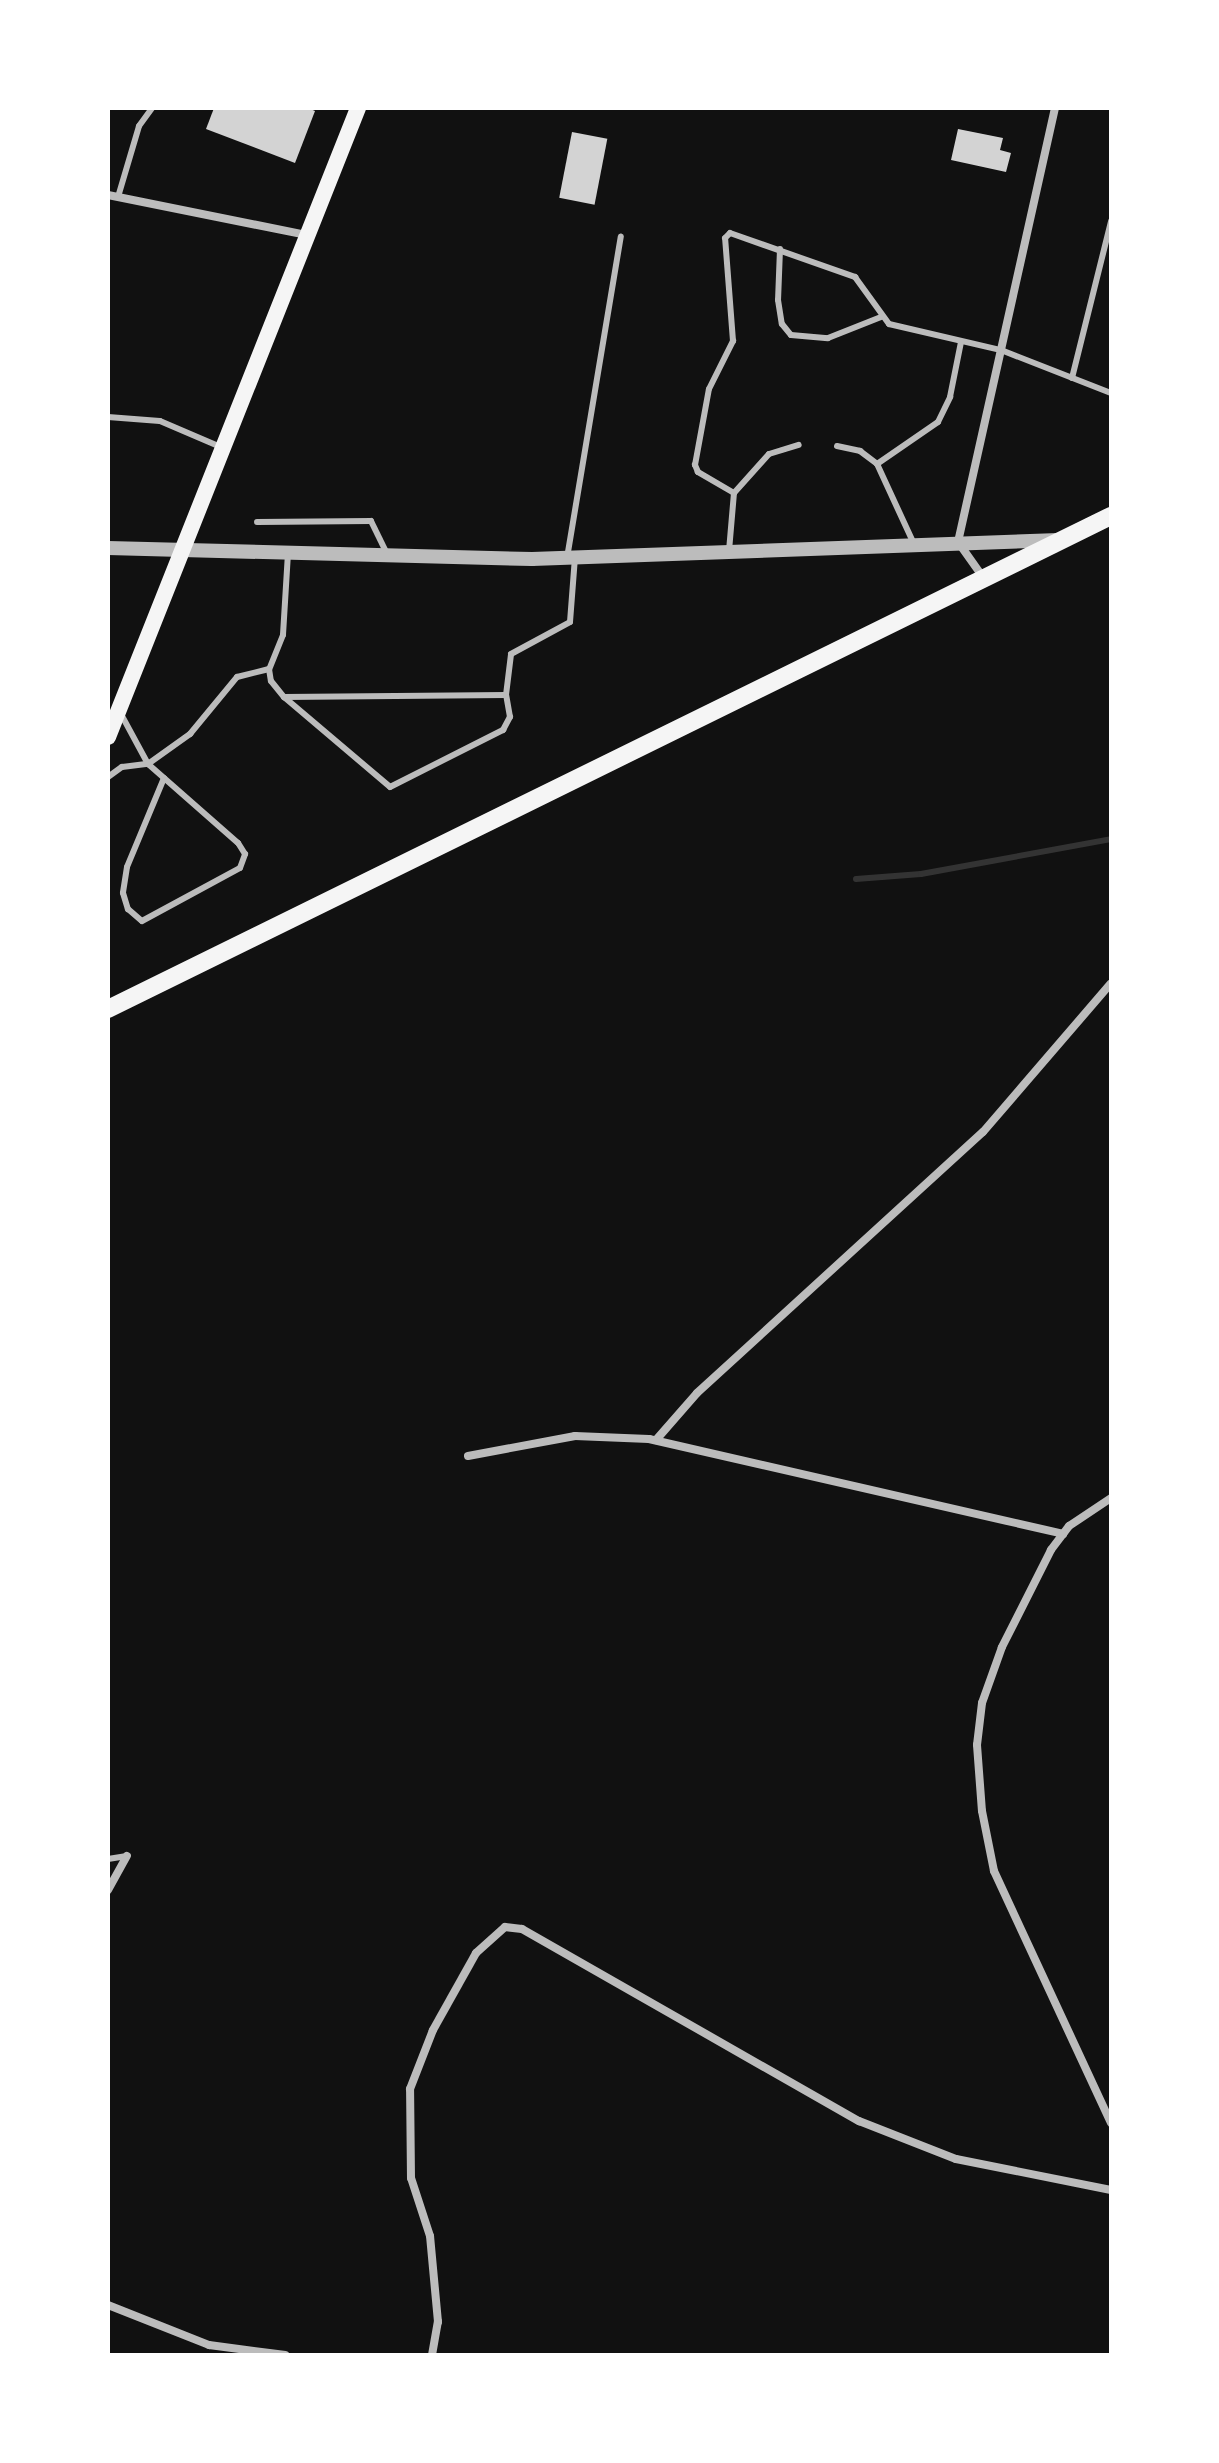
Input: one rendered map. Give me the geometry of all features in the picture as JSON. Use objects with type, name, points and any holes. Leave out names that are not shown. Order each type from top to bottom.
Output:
[{"type":"main road","points":[[108,737],[358,108]]},
{"type":"main road","points":[[108,1009],[1070,540],[1111,516]]},
{"type":"street","points":[[986,581],[958,542],[1055,108]]},
{"type":"street","points":[[108,195],[306,235]]},
{"type":"street","points":[[108,548],[571,558],[1070,540]]},
{"type":"street","points":[[656,1440],[697,1393],[983,1132],[1111,983]]},
{"type":"street","points":[[468,1456],[575,1436],[656,1440],[1063,1534]]},
{"type":"street","points":[[1111,1498],[1063,1534],[1013,1623],[982,1703],[978,1778],[994,1871],[1111,2123]]},
{"type":"street","points":[[108,1890],[127,1856]]},
{"type":"street","points":[[432,2355],[438,2322],[430,2236],[411,2178],[410,2089],[433,2030],[476,1953],[505,1927],[522,1929],[859,2121],[956,2159],[1111,2190]]},
{"type":"street","points":[[108,2305],[209,2345],[285,2355]]},
{"type":"lane","points":[[118,197],[139,126],[152,108]]},
{"type":"lane","points":[[1072,378],[1111,221]]},
{"type":"lane","points":[[734,493],[698,472],[695,465],[709,389],[733,341],[725,238],[734,233],[855,277],[881,317],[904,329],[1001,350],[1111,393]]},
{"type":"lane","points":[[288,551],[283,635],[269,669],[271,681],[284,697],[390,787],[503,730],[510,717],[506,695],[511,654],[570,622],[571,558],[621,236]]},
{"type":"lane","points":[[780,249],[778,300],[782,324],[791,335],[828,338],[881,317]]},
{"type":"lane","points":[[877,464],[938,422],[950,397],[961,342]]},
{"type":"lane","points":[[108,417],[160,421],[221,447]]},
{"type":"lane","points":[[729,551],[734,493],[769,454],[799,445]]},
{"type":"lane","points":[[837,446],[860,451],[877,464],[914,544]]},
{"type":"lane","points":[[257,522],[371,521],[387,554]]},
{"type":"lane","points":[[108,777],[122,767],[148,764],[190,734],[237,677],[269,669]]},
{"type":"lane","points":[[284,697],[506,695]]},
{"type":"lane","points":[[119,710],[148,764],[164,778],[245,854],[240,868],[142,921],[128,909],[123,893],[127,867],[164,778]]},
{"type":"lane","points":[[108,1859],[127,1856]]},
{"type":"building","points":[[214,108],[308,108],[315,111],[295,163],[206,129]]},
{"type":"building","points":[[958,129],[1003,138],[1000,150],[1011,153],[1006,172],[951,160]]},
{"type":"building","points":[[572,132],[607,139],[595,205],[559,198]]},
{"type":"waterway","points":[[856,879],[921,874],[1111,839]]}]
